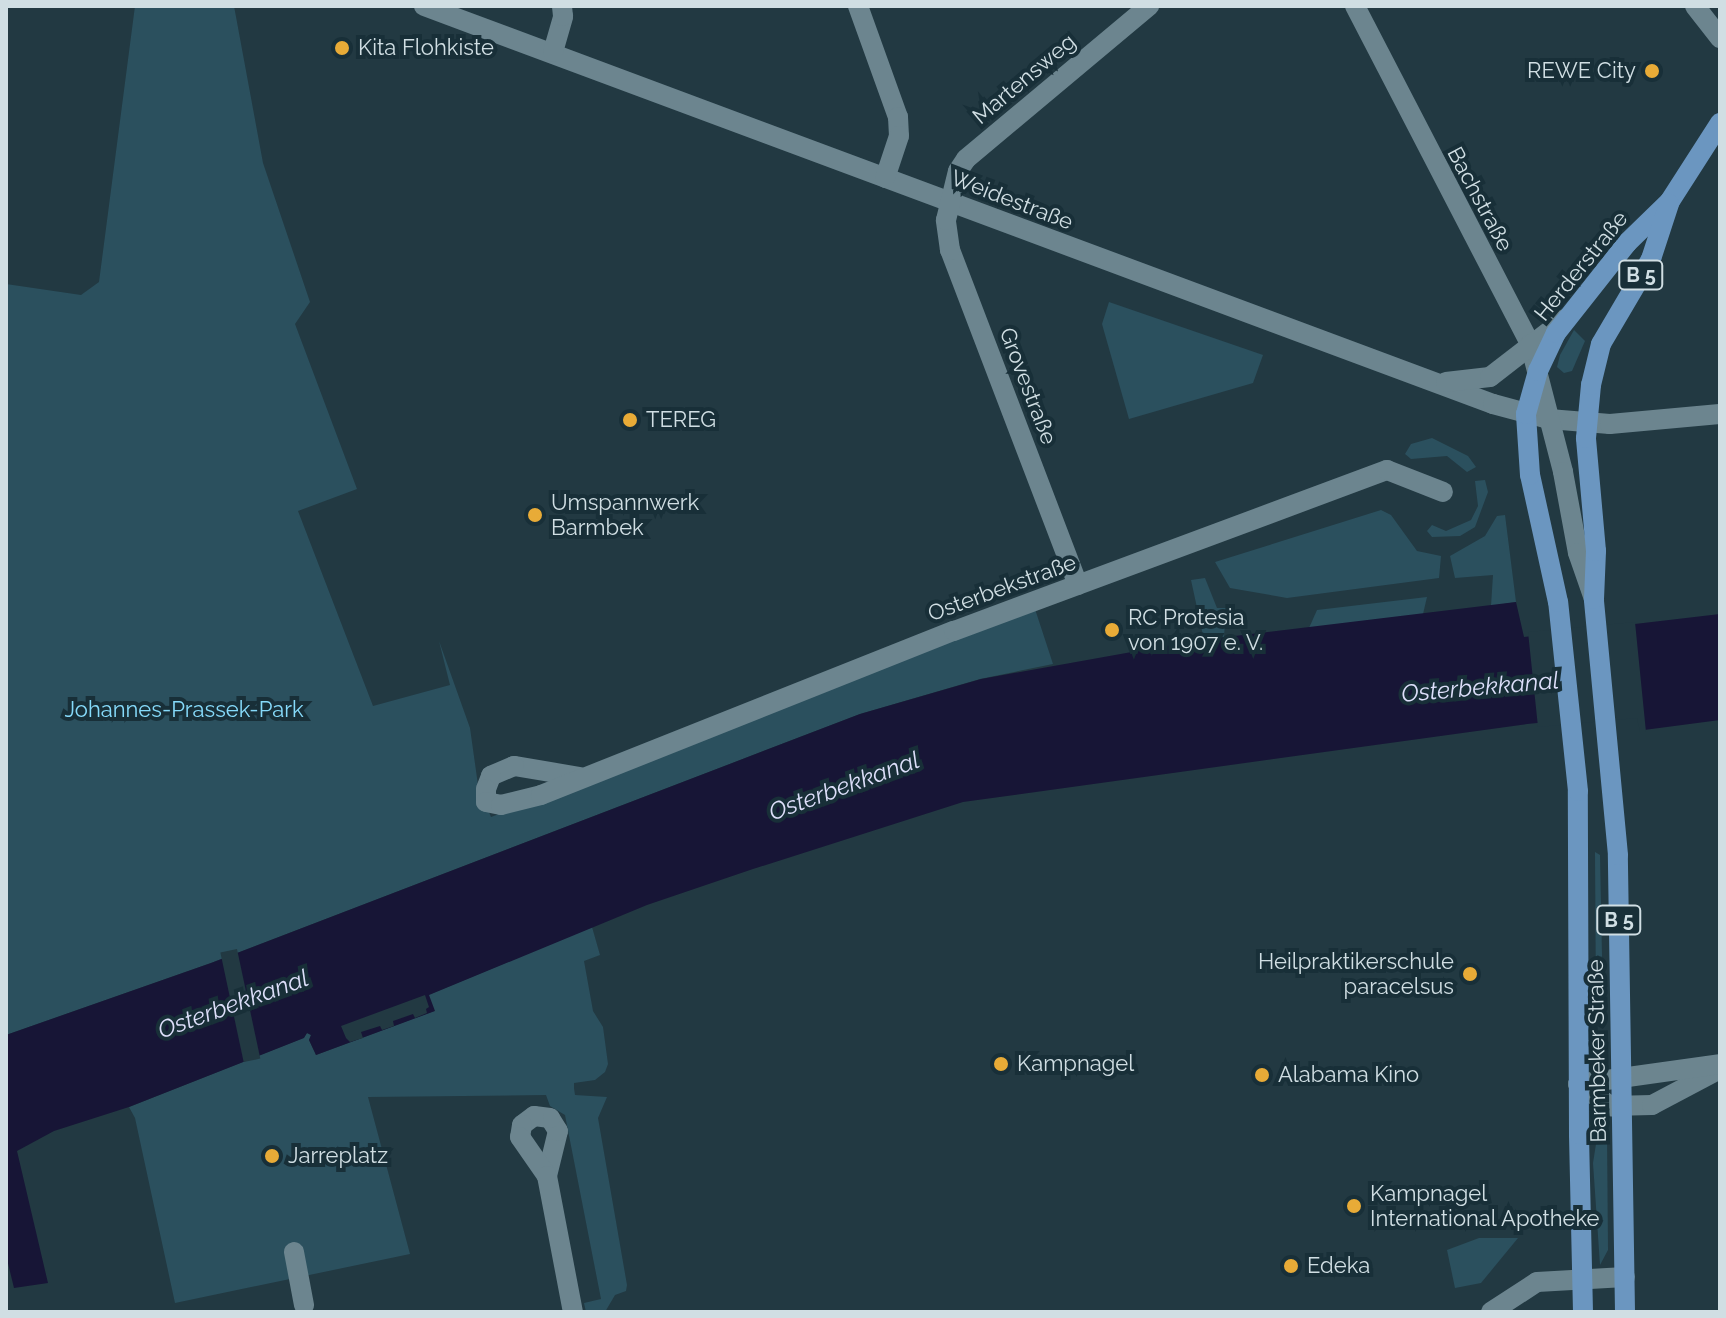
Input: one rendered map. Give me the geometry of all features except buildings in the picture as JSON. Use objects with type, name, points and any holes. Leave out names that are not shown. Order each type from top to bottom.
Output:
[{"type":"main road","name":"Herderstraße","points":[[1526,414],[1538,371],[1551,341],[1627,243],[1670,201],[1720,123]]},
{"type":"main road","name":"Herderstraße","points":[[1587,423],[1591,385],[1601,344],[1651,259],[1670,201]]},
{"type":"main road","name":"Barmbeker Straße","points":[[1526,414],[1530,475],[1558,602],[1578,791],[1578,1084],[1583,1312]]},
{"type":"main road","name":"B 5","points":[[1587,423],[1596,551],[1594,599]]},
{"type":"main road","name":"Barmbeker Straße","points":[[1594,599],[1618,855],[1625,1312]]},
{"type":"street","name":"Weidestraße","points":[[424,6],[1526,414],[1587,423],[1633,424],[1720,414]]},
{"type":"street","points":[[553,52],[563,16],[562,6]]},
{"type":"street","points":[[858,6],[898,117],[899,136],[885,178]]},
{"type":"street","name":"Martensweg","points":[[949,202],[966,159],[1149,6]]},
{"type":"street","name":"Bachstraße","points":[[1355,6],[1530,344],[1563,472],[1578,553],[1594,599]]},
{"type":"street","points":[[1695,6],[1720,38]]},
{"type":"street","name":"Grovestraße","points":[[949,202],[946,220],[950,250],[1078,585]]},
{"type":"street","points":[[1430,381],[1471,382],[1490,377],[1569,316]]},
{"type":"street","name":"Osterbekstraße","points":[[580,777],[1387,470],[1443,492]]},
{"type":"street","points":[[1578,1084],[1720,1067]]},
{"type":"street","points":[[1578,1084],[1611,1106],[1652,1105],[1720,1067]]},
{"type":"street","points":[[547,1176],[573,1312]]},
{"type":"street","points":[[294,1252],[304,1305]]},
{"type":"street","points":[[1491,1312],[1537,1282],[1625,1277]]},
{"type":"green space","name":"Johannes-Prassek-Park","points":[[135,6],[234,6],[263,163],[310,302],[295,324],[357,489],[298,511],[373,706],[450,685],[439,641],[470,728],[478,785],[491,817],[1035,609],[1053,664],[980,679],[860,714],[211,963],[6,1035],[6,284],[81,295],[99,282]]},
{"type":"green space","points":[[1109,302],[1263,355],[1253,383],[1129,419],[1102,324]]},
{"type":"green space","points":[[1574,330],[1585,341],[1572,371],[1564,373],[1557,367]]},
{"type":"green space","points":[[1432,438],[1468,456],[1476,467],[1467,472],[1447,456],[1411,459],[1405,454],[1411,444]]},
{"type":"green space","points":[[1485,480],[1488,492],[1475,527],[1460,536],[1432,537],[1427,531],[1432,525],[1446,531],[1471,520],[1478,506],[1475,481]]},
{"type":"green space","points":[[1381,510],[1391,515],[1417,551],[1441,556],[1439,578],[1287,598],[1230,588],[1215,562]]},
{"type":"green space","points":[[1505,515],[1516,602],[1491,606],[1493,575],[1455,578],[1450,556],[1485,536],[1497,516]]},
{"type":"green space","points":[[1205,578],[1217,608],[1226,608],[1224,637],[1204,640],[1191,580]]},
{"type":"green space","points":[[1427,597],[1423,614],[1309,628],[1317,610]]},
{"type":"green space","points":[[1595,852],[1600,855],[1603,1007],[1596,1004]]},
{"type":"green space","points":[[592,927],[600,955],[584,961],[593,1011],[603,1027],[608,1064],[605,1072],[595,1080],[574,1083],[574,1088],[575,1095],[607,1097],[598,1118],[627,1285],[626,1291],[615,1295],[605,1312],[586,1312],[584,1303],[601,1299],[565,1115],[550,1106],[546,1095],[368,1097],[410,1254],[175,1303],[135,1118],[129,1107],[303,1038],[307,1033],[311,1035],[309,1040],[316,1055],[434,1011],[428,995]]},
{"type":"green space","points":[[1598,1131],[1607,1133],[1608,1250],[1600,1265],[1593,1163]]},
{"type":"green space","points":[[1479,1238],[1518,1238],[1481,1283],[1455,1288],[1447,1250]]},
{"type":"water","name":"Osterbekkanal","points":[[1516,602],[1524,637],[1720,614],[1720,720],[1644,730],[1640,713],[1527,724],[963,802],[753,869],[647,905],[429,995],[435,1011],[316,1055],[309,1040],[311,1035],[307,1033],[304,1038],[129,1107],[54,1131],[17,1151],[48,1283],[14,1288],[6,1255],[6,1035],[211,963],[860,714],[981,679],[1193,641]]},
{"type":"pier","points":[[1635,622],[1646,732],[1640,732],[1637,718],[1538,727],[1528,632]]},
{"type":"pier","points":[[237,949],[260,1059],[244,1062],[220,953]]},
{"type":"pier","points":[[425,995],[429,1007],[427,1013],[393,1021],[394,1026],[382,1030],[380,1026],[361,1032],[363,1038],[350,1042],[346,1038],[341,1026]]},
{"type":"place","name":"Kita Flohkiste","points":[[342,48]]},
{"type":"place","name":"REWE City","points":[[1652,71]]},
{"type":"place","name":"TEREG","points":[[630,420]]},
{"type":"place","name":"Umspannwerk Barmbek","points":[[535,515]]},
{"type":"place","name":"RC Protesia von 1907 e. V.","points":[[1112,630]]},
{"type":"place","name":"Heilpraktikerschule paracelsus","points":[[1470,974]]},
{"type":"place","name":"Kampnagel","points":[[1001,1064]]},
{"type":"place","name":"Alabama Kino","points":[[1262,1075]]},
{"type":"place","name":"Jarreplatz","points":[[272,1156]]},
{"type":"place","name":"Kampnagel International Apotheke","points":[[1354,1206]]},
{"type":"place","name":"Edeka","points":[[1291,1266]]}]
